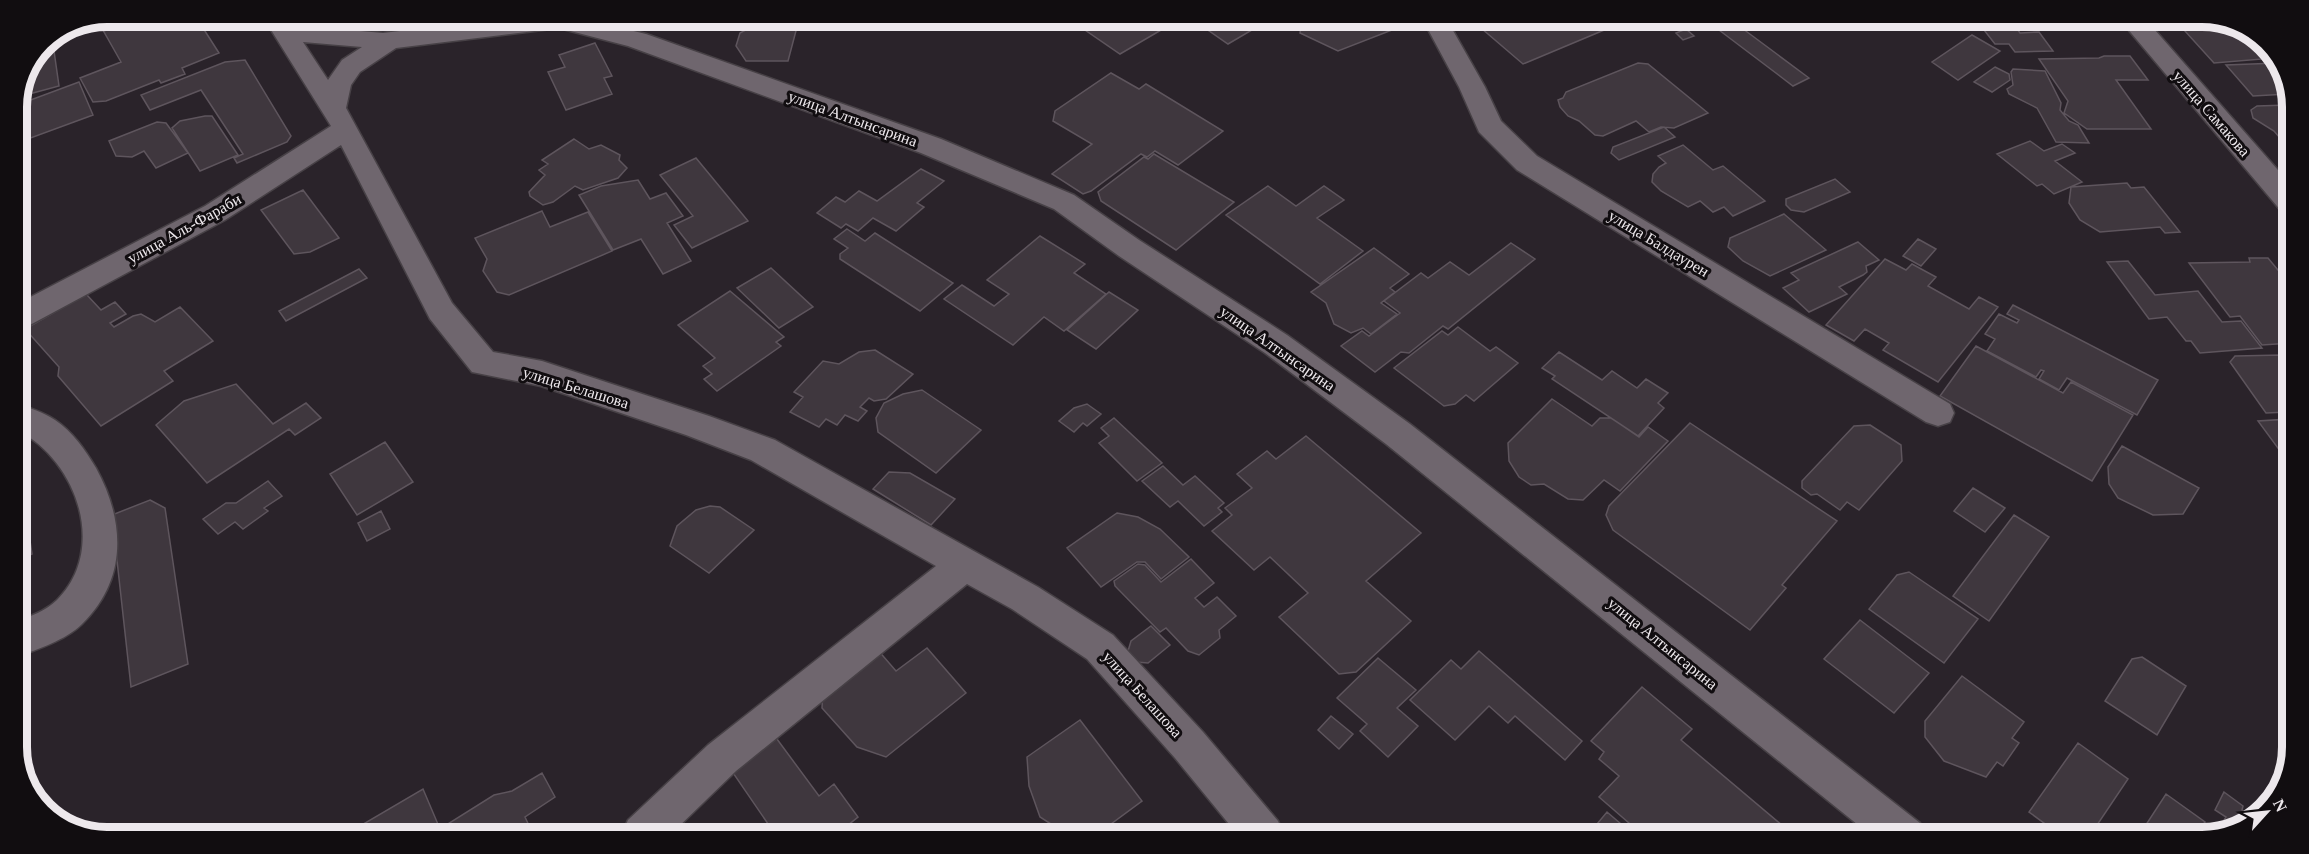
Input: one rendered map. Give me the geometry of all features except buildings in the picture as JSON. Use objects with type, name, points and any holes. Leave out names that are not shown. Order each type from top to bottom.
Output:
[{"type":"street","name":"улица Белашова","points":[[281,27],[340,118],[441,310],[483,363],[542,374],[697,425],[763,450],[1025,598],[1100,647],[1189,745],[1257,827]]},
{"type":"street","points":[[293,27],[386,41],[502,27]]},
{"type":"street","points":[[340,118],[338,85],[351,66],[410,27]]},
{"type":"street","name":"улица Алтынсарина","points":[[594,27],[637,40],[931,146],[1064,202],[1129,248],[1276,344],[1398,434],[1893,827]]},
{"type":"street","name":"улица Балдаурен","points":[[1438,27],[1472,87],[1489,126],[1527,163],[1938,413]]},
{"type":"street","name":"улица Самакова","points":[[2138,27],[2282,193]]},
{"type":"street","name":"улица Аль-Фараби","points":[[27,313],[215,213],[340,118]]},
{"type":"street","points":[[27,419],[68,450],[95,499],[102,528],[101,552],[94,574],[84,593],[68,613],[27,635]]},
{"type":"street","points":[[649,827],[722,758],[965,564]]}]
